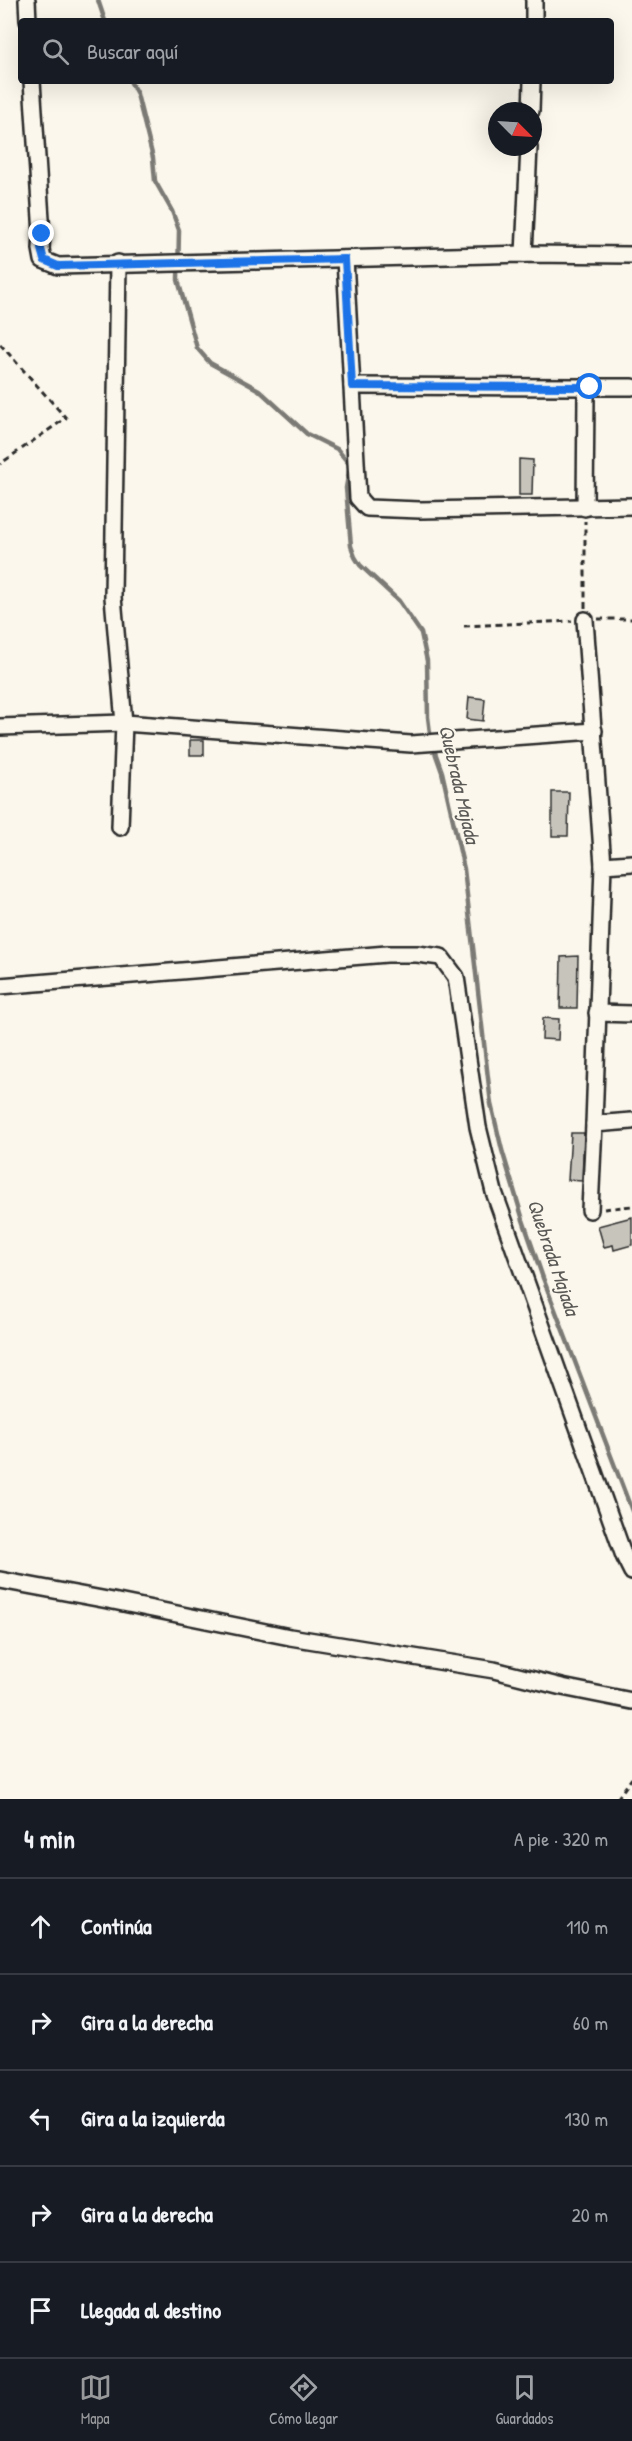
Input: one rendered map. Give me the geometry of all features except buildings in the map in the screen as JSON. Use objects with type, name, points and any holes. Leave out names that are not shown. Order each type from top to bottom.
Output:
[{"type":"street","points":[[27,0],[28,18]]},
{"type":"street","points":[[534,0],[534,18]]},
{"type":"street","points":[[32,84],[41,249],[44,260],[58,266],[524,254],[632,255]]},
{"type":"street","points":[[531,102],[532,84]]},
{"type":"street","points":[[524,254],[529,156]]},
{"type":"street","points":[[345,259],[358,498],[367,508],[420,510],[632,506]]},
{"type":"street","points":[[118,263],[113,597],[124,723],[120,828]]},
{"type":"street","points":[[352,386],[632,387]]},
{"type":"street","points":[[585,508],[585,401],[590,387]]},
{"type":"street","points":[[585,620],[603,865],[590,1210]]},
{"type":"street","points":[[0,728],[124,723],[422,744],[594,731]]},
{"type":"street","points":[[603,865],[632,863]]},
{"type":"street","points":[[0,986],[387,954],[441,957],[456,977],[478,1127],[494,1192],[624,1556],[632,1572]]},
{"type":"street","points":[[597,1013],[632,1014]]},
{"type":"street","points":[[594,1124],[632,1121]]},
{"type":"street","points":[[0,1580],[290,1637],[494,1670],[632,1701]]},
{"type":"path","points":[[0,344],[66,418],[0,464]]},
{"type":"path","points":[[585,508],[585,620]]},
{"type":"path","points":[[464,626],[632,619]]},
{"type":"path","points":[[590,1210],[632,1206]]},
{"type":"path","points":[[617,1799],[632,1778]]},
{"type":"waterway","name":"Quebrada Majada","points":[[98,0],[104,18]]},
{"type":"waterway","name":"Quebrada Majada","points":[[132,84],[137,94],[153,158],[155,181],[172,211],[179,230],[178,280],[197,348],[210,363],[259,390],[307,434],[337,449],[350,465],[346,488],[351,546],[355,557],[360,565],[399,601],[421,633],[427,661],[431,741],[442,772],[464,869],[491,1104],[502,1150],[543,1278],[632,1511]]},
{"type":"route","points":[[42,234],[41,249],[44,260],[58,266],[345,259],[352,386],[590,387]]}]
